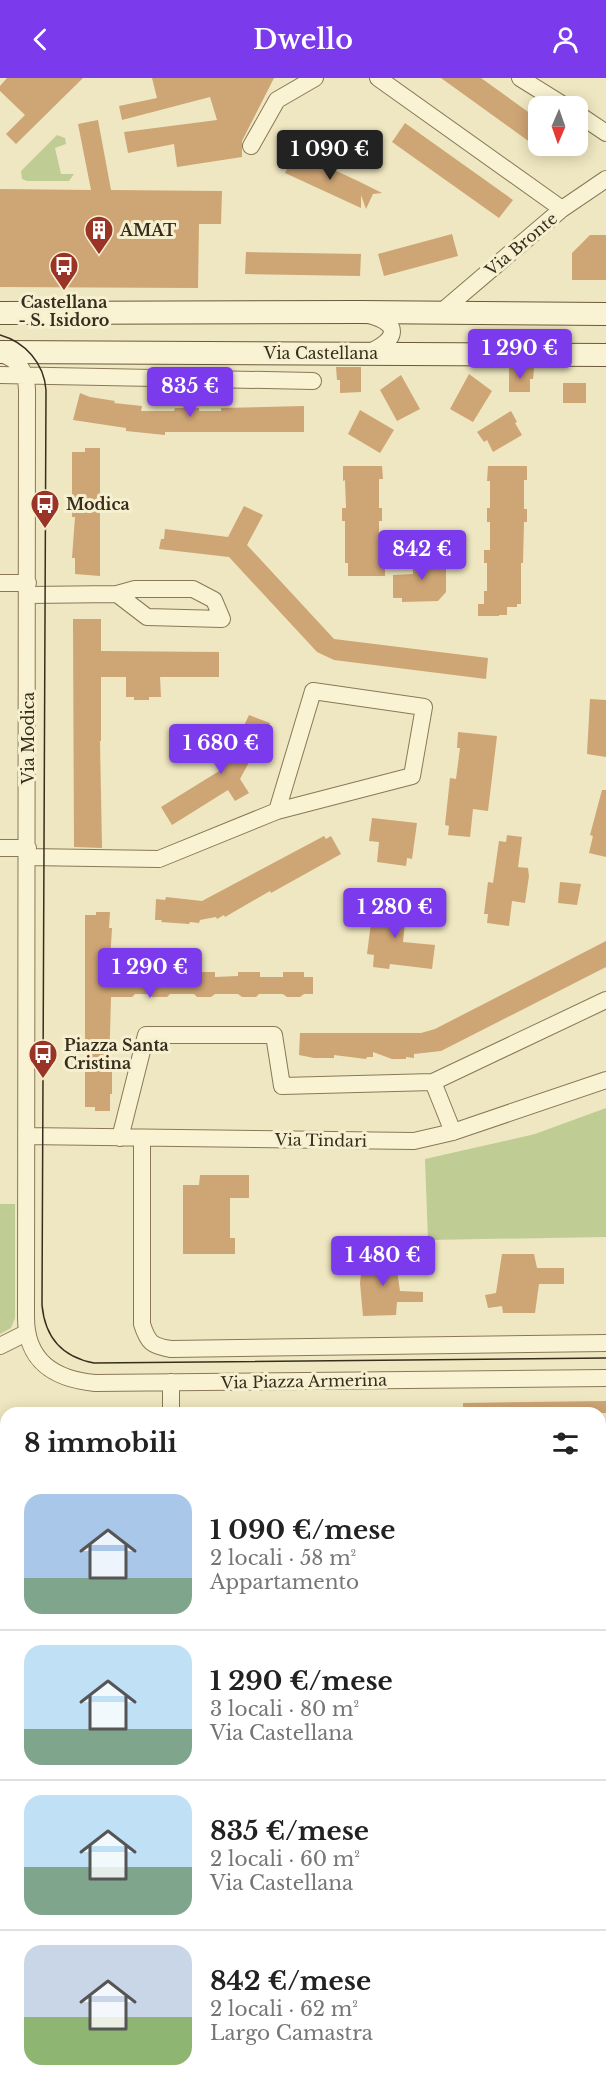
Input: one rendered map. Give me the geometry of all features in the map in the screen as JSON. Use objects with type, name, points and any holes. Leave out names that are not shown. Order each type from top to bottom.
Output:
[{"type":"main road","points":[[0,313],[606,314]]},
{"type":"main road","name":"Via Castellana","points":[[0,353],[606,355]]},
{"type":"street","points":[[251,146],[277,100],[315,78]]},
{"type":"street","points":[[378,78],[562,209]]},
{"type":"street","points":[[520,78],[549,96]]},
{"type":"street","points":[[588,121],[606,133]]},
{"type":"street","name":"Via Bronte","points":[[440,313],[562,209],[606,179]]},
{"type":"street","points":[[358,312],[383,319],[391,326],[392,332],[391,339],[365,354]]},
{"type":"street","points":[[0,353],[17,362],[25,375]]},
{"type":"street","points":[[0,375],[313,381]]},
{"type":"street","name":"Via Modica","points":[[25,375],[27,389],[28,589],[26,1136]]},
{"type":"street","points":[[0,583],[28,589],[117,594],[135,589],[193,589],[214,600],[222,619],[147,617],[117,594]]},
{"type":"street","points":[[0,848],[28,852],[159,859],[277,811],[412,776],[424,707],[313,691],[277,811]]},
{"type":"street","points":[[120,1138],[146,1035],[274,1035],[282,1086],[434,1082],[606,1000]]},
{"type":"street","name":"Via Tindari","points":[[26,1136],[414,1141],[453,1132],[606,1080]]},
{"type":"street","points":[[434,1082],[453,1132]]},
{"type":"street","points":[[0,1346],[26,1333],[26,1136]]},
{"type":"street","name":"Via Piazza Armerina","points":[[142,1138],[142,1324],[146,1336],[155,1346],[171,1348],[606,1343]]},
{"type":"street","name":"Via Piazza Armerina","points":[[26,1333],[37,1356],[49,1369],[75,1382],[606,1378]]},
{"type":"street","points":[[171,1382],[171,1407]]},
{"type":"green space","points":[[57,135],[65,138],[66,144],[55,148],[61,174],[74,174],[69,181],[22,179],[21,171]]},
{"type":"green space","points":[[606,1108],[606,1237],[428,1240],[425,1159],[535,1134]]},
{"type":"green space","points":[[0,1204],[15,1204],[15,1318],[11,1328],[0,1334]]},
{"type":"building","points":[[7,78],[83,78],[16,144],[6,134],[25,115],[0,91],[0,86]]},
{"type":"building","points":[[152,78],[274,78],[242,141],[242,157],[177,167],[174,144],[128,153],[124,132],[217,120],[210,97],[122,120],[119,106],[157,98]]},
{"type":"building","points":[[441,78],[481,78],[528,112],[528,141]]},
{"type":"building","name":"AMAT","points":[[98,120],[111,190],[222,191],[221,224],[199,224],[198,288],[0,287],[0,189],[91,190],[78,124]]},
{"type":"building","points":[[405,123],[513,200],[499,218],[392,142]]},
{"type":"building","points":[[295,152],[382,193],[373,194],[366,209],[361,195],[361,208],[285,173]]},
{"type":"building","points":[[452,234],[458,256],[384,276],[378,254]]},
{"type":"building","points":[[590,235],[606,235],[606,280],[572,280],[572,253]]},
{"type":"building","points":[[246,252],[361,254],[360,276],[245,274]]},
{"type":"building","points":[[336,367],[361,367],[361,392],[340,393],[340,380],[337,380]]},
{"type":"building","points":[[509,368],[534,368],[533,379],[530,379],[530,392],[509,392]]},
{"type":"building","points":[[469,374],[492,391],[473,422],[450,409]]},
{"type":"building","points":[[401,375],[420,409],[397,421],[380,390]]},
{"type":"building","points":[[563,383],[586,383],[586,403],[563,403]]},
{"type":"building","points":[[80,393],[115,401],[114,403],[142,406],[141,411],[199,408],[199,411],[221,411],[221,408],[304,406],[304,432],[165,432],[165,435],[126,431],[126,428],[73,420]]},
{"type":"building","points":[[360,410],[394,430],[380,453],[348,434]]},
{"type":"building","points":[[511,411],[522,435],[493,452],[487,440],[484,442],[477,432]]},
{"type":"building","points":[[85,448],[100,448],[100,576],[75,574],[75,558],[72,558],[75,517],[72,517],[72,452],[85,452]]},
{"type":"building","points":[[343,466],[382,466],[383,479],[379,479],[379,508],[382,508],[382,521],[379,521],[379,549],[385,549],[385,576],[348,576],[348,563],[345,563],[345,521],[342,521],[342,508],[346,508]]},
{"type":"building","points":[[488,466],[527,466],[527,480],[524,480],[524,509],[527,509],[527,522],[524,522],[523,563],[521,563],[521,604],[517,604],[517,607],[507,607],[507,615],[499,616],[478,616],[478,604],[484,604],[484,591],[487,591],[487,563],[484,563],[484,550],[490,550],[490,522],[487,522],[487,508],[490,508]]},
{"type":"building","points":[[244,506],[263,515],[247,545],[334,639],[488,658],[486,679],[334,660],[317,652],[229,557],[159,549],[161,539],[164,539],[165,529],[228,537]]},
{"type":"building","points":[[413,558],[446,558],[446,592],[438,601],[402,602],[402,598],[393,598],[393,575],[413,574]]},
{"type":"building","points":[[73,619],[101,619],[101,651],[219,652],[219,677],[160,677],[161,697],[149,697],[149,700],[134,700],[134,697],[126,697],[126,677],[101,677],[102,848],[74,847]]},
{"type":"building","points":[[590,699],[606,700],[606,757],[587,754]]},
{"type":"building","points":[[249,715],[270,723],[240,779],[249,793],[235,801],[228,790],[172,825],[161,807],[224,768]]},
{"type":"building","points":[[458,732],[497,736],[488,811],[473,809],[470,837],[448,835],[449,826],[445,825],[450,778],[456,779],[460,748],[457,748]]},
{"type":"building","points":[[602,790],[606,790],[606,857],[589,853],[593,836],[590,835]]},
{"type":"building","points":[[372,818],[417,823],[412,859],[407,858],[406,866],[377,862],[379,842],[369,841]]},
{"type":"building","points":[[507,835],[522,837],[518,867],[528,868],[529,876],[525,903],[512,901],[509,926],[487,923],[488,914],[484,914],[488,882],[493,883],[499,841],[506,842]]},
{"type":"building","points":[[324,836],[326,839],[331,836],[341,854],[225,917],[224,915],[217,919],[216,917],[189,924],[155,920],[156,899],[165,900],[166,897],[202,901]]},
{"type":"building","points":[[560,882],[581,884],[577,905],[558,903]]},
{"type":"building","points":[[381,897],[407,903],[403,942],[435,945],[432,969],[390,964],[389,969],[373,967],[374,955],[367,954],[373,907],[380,908]]},
{"type":"building","points":[[96,912],[110,912],[109,928],[112,928],[109,977],[149,977],[149,972],[170,972],[170,976],[194,977],[194,972],[215,972],[215,977],[238,976],[238,972],[260,972],[260,977],[283,977],[283,972],[304,972],[304,977],[313,977],[313,994],[304,994],[300,997],[287,997],[283,994],[242,997],[238,994],[215,994],[211,997],[197,997],[194,994],[170,994],[167,997],[152,997],[148,994],[135,994],[132,997],[111,997],[109,1070],[112,1070],[112,1094],[110,1094],[110,1111],[95,1111],[95,1107],[85,1107],[85,915],[96,915]]},
{"type":"building","points":[[606,941],[606,967],[441,1051],[414,1054],[414,1058],[406,1057],[406,1059],[392,1059],[373,1052],[373,1057],[366,1059],[334,1055],[334,1058],[314,1058],[299,1055],[300,1033],[421,1033],[435,1029]]},
{"type":"building","points":[[200,1175],[249,1175],[249,1198],[230,1198],[230,1238],[235,1238],[235,1254],[183,1254],[183,1185],[199,1185]]},
{"type":"building","points":[[502,1254],[534,1254],[537,1268],[564,1268],[564,1284],[539,1284],[535,1313],[503,1313],[502,1306],[488,1308],[485,1295],[496,1293]]},
{"type":"building","points":[[363,1257],[395,1257],[400,1291],[423,1292],[423,1302],[397,1302],[396,1315],[363,1316],[360,1283]]},
{"type":"building","points":[[606,1401],[606,1407],[463,1407],[463,1403]]},
{"type":"tram line","points":[[0,335],[9,338],[32,355],[41,371],[46,390],[42,1305],[51,1336],[64,1351],[94,1363],[606,1358]]},
{"type":"place","name":"AMAT","points":[[99,256]]},
{"type":"place","name":"Castellana - S. Isidoro","points":[[64,292]]},
{"type":"place","name":"Modica","points":[[45,530]]},
{"type":"place","name":"Piazza Santa Cristina","points":[[43,1080]]}]
